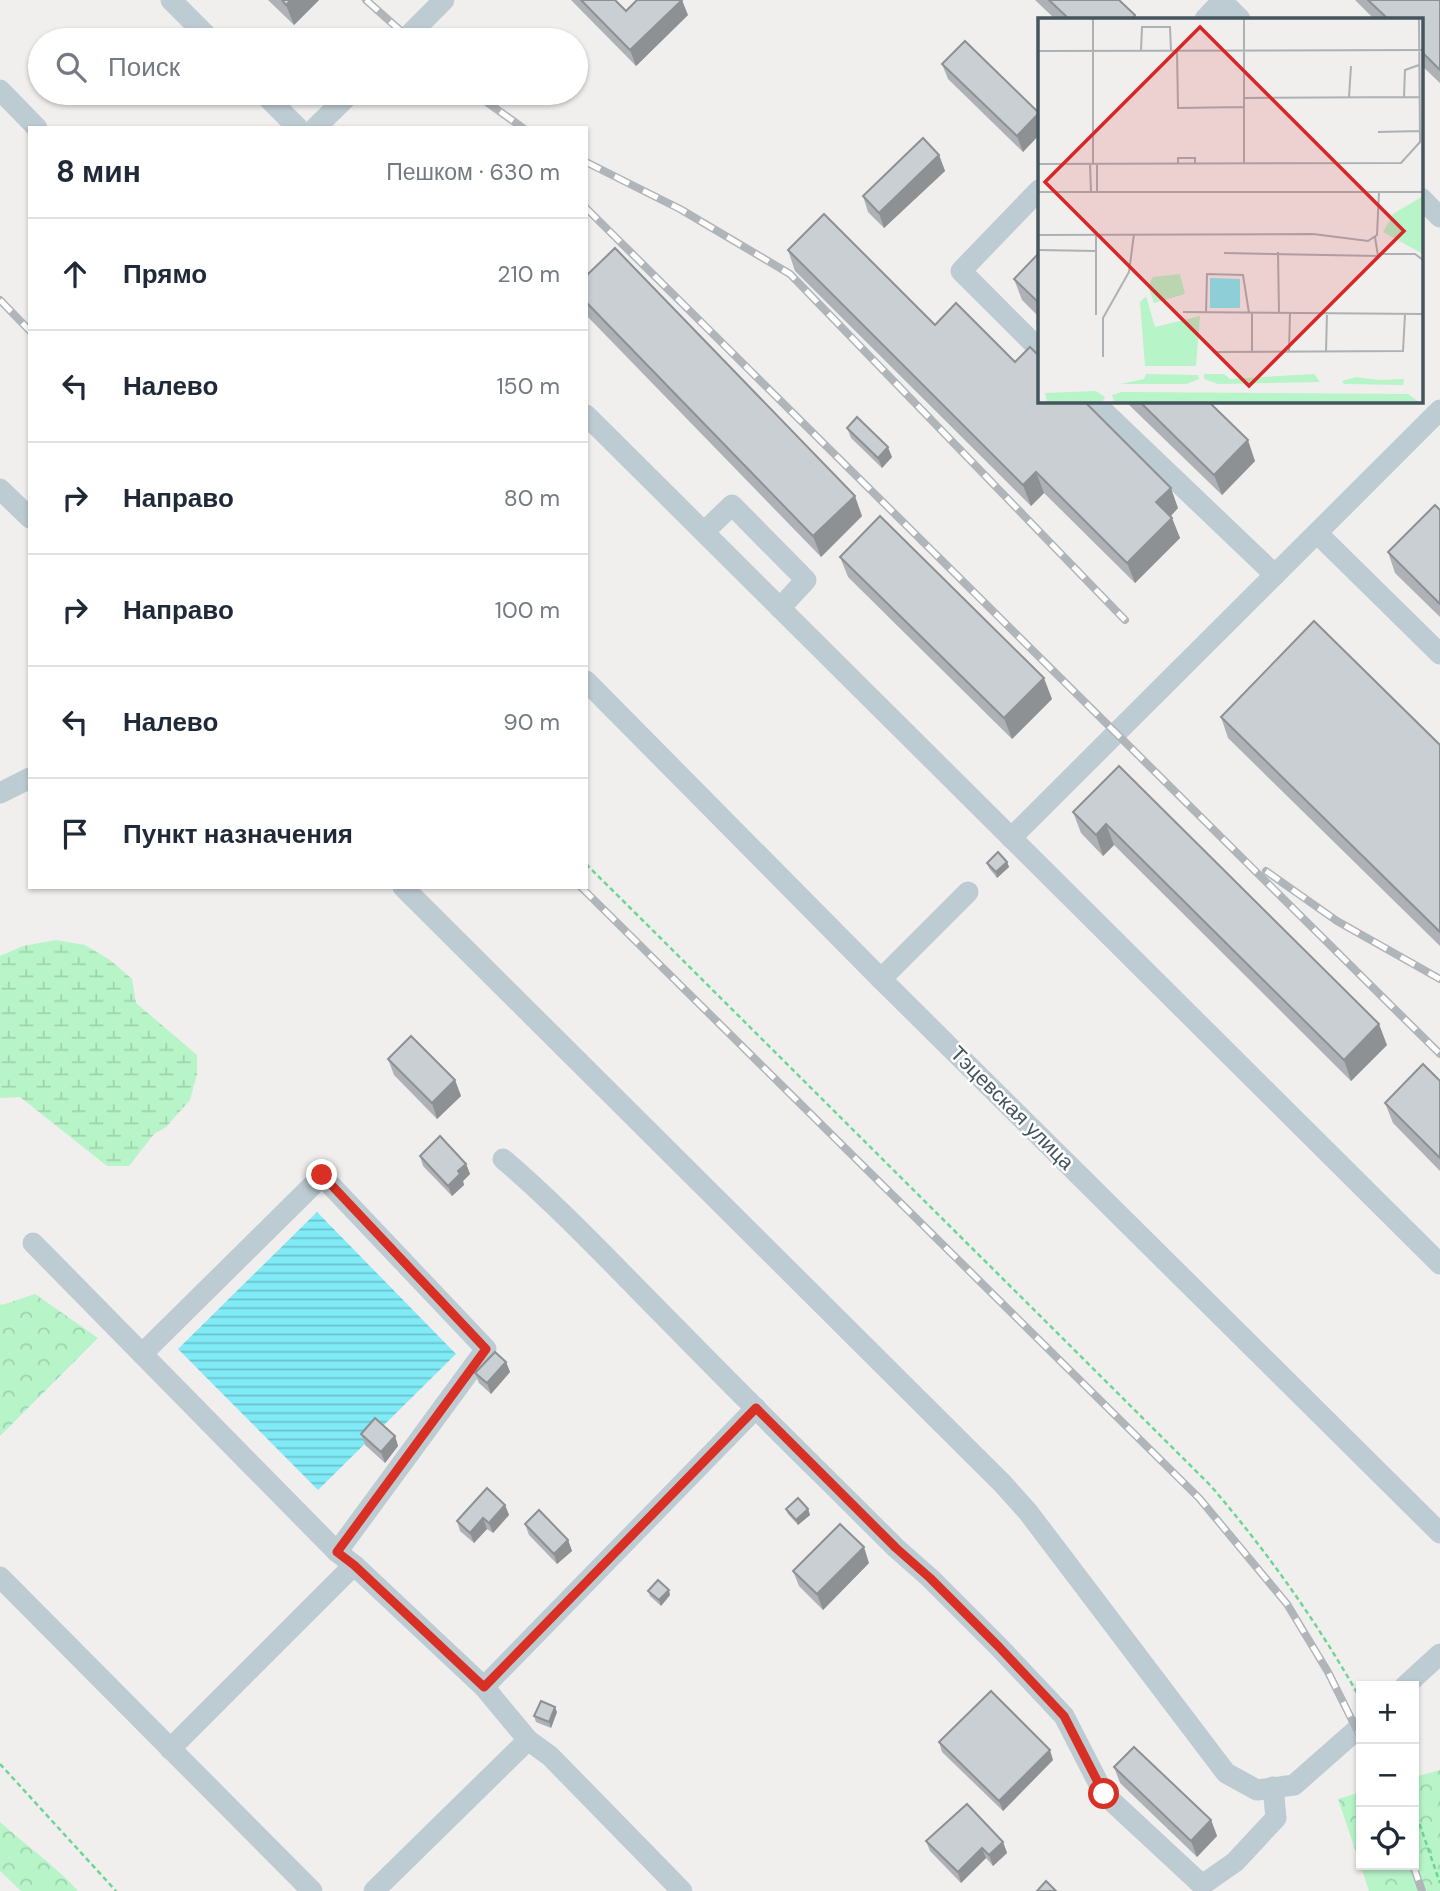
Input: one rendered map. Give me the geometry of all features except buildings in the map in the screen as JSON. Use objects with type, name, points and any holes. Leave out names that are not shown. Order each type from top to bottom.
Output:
[{"type":"street","points":[[171,0],[199,28]]},
{"type":"street","points":[[416,28],[444,0]]},
{"type":"street","points":[[1206,18],[1222,1],[1239,18]]},
{"type":"street","points":[[0,90],[35,126]]},
{"type":"street","points":[[276,105],[299,126]]},
{"type":"street","points":[[302,126],[333,105]]},
{"type":"street","points":[[1038,191],[961,271],[1038,348]]},
{"type":"street","points":[[1422,199],[1440,217]]},
{"type":"street","points":[[1094,402],[1275,575]]},
{"type":"street","points":[[1011,838],[1440,410]]},
{"type":"street","points":[[588,417],[1440,1264]]},
{"type":"street","points":[[0,489],[28,516]]},
{"type":"street","points":[[704,532],[732,505],[806,580],[780,608]]},
{"type":"street","points":[[1317,533],[1440,654]]},
{"type":"street","name":"Тэцевская улица","points":[[588,683],[881,979],[1440,1533]]},
{"type":"street","points":[[0,793],[28,779]]},
{"type":"street","points":[[405,889],[1002,1483],[1028,1511],[1227,1773],[1257,1790],[1294,1785],[1356,1730]]},
{"type":"street","points":[[881,979],[968,892]]},
{"type":"street","points":[[503,1159],[615,1264],[896,1548],[999,1647],[1064,1716],[1104,1794],[1202,1885],[1217,1885],[1276,1818],[1273,1787]]},
{"type":"street","points":[[142,1354],[322,1175],[486,1349],[345,1559],[170,1749]]},
{"type":"street","points":[[33,1244],[345,1559],[484,1687],[528,1740],[550,1756],[682,1891]]},
{"type":"street","points":[[484,1687],[756,1408]]},
{"type":"street","points":[[0,1577],[312,1891]]},
{"type":"street","points":[[1410,1681],[1440,1654]]},
{"type":"street","points":[[374,1891],[528,1740]]},
{"type":"path","points":[[588,865],[1211,1486],[1256,1538],[1295,1591],[1356,1692]]},
{"type":"path","points":[[0,1764],[116,1891]]},
{"type":"path","points":[[1419,1822],[1440,1883]]},
{"type":"green space","points":[[56,940],[85,945],[110,960],[132,979],[136,1003],[197,1055],[197,1074],[190,1100],[166,1127],[154,1134],[129,1166],[107,1166],[20,1097],[0,1098],[0,956],[23,946]]},
{"type":"green space","points":[[35,1294],[98,1338],[0,1436],[0,1304]]},
{"type":"green space","points":[[1440,1770],[1440,1891],[1369,1891],[1362,1870],[1419,1870],[1419,1776]]},
{"type":"green space","points":[[1356,1794],[1356,1852],[1338,1799]]},
{"type":"green space","points":[[0,1822],[78,1891],[21,1891],[0,1871]]},
{"type":"water","points":[[317,1212],[456,1354],[318,1490],[178,1349]]},
{"type":"railway","points":[[366,0],[398,28]]},
{"type":"railway","points":[[491,105],[520,126]]},
{"type":"railway","points":[[588,163],[680,209],[790,274],[1125,620]]},
{"type":"railway","points":[[588,210],[1440,1054]]},
{"type":"railway","points":[[0,300],[28,329]]},
{"type":"railway","points":[[1266,871],[1337,921],[1440,979]]},
{"type":"railway","points":[[583,889],[1199,1498],[1287,1604],[1328,1672],[1356,1728]]},
{"type":"railway","points":[[1415,1870],[1422,1891]]},
{"type":"route","points":[[322,1175],[486,1349],[337,1552],[484,1687],[756,1408],[999,1647],[1064,1716],[1104,1794]]}]
